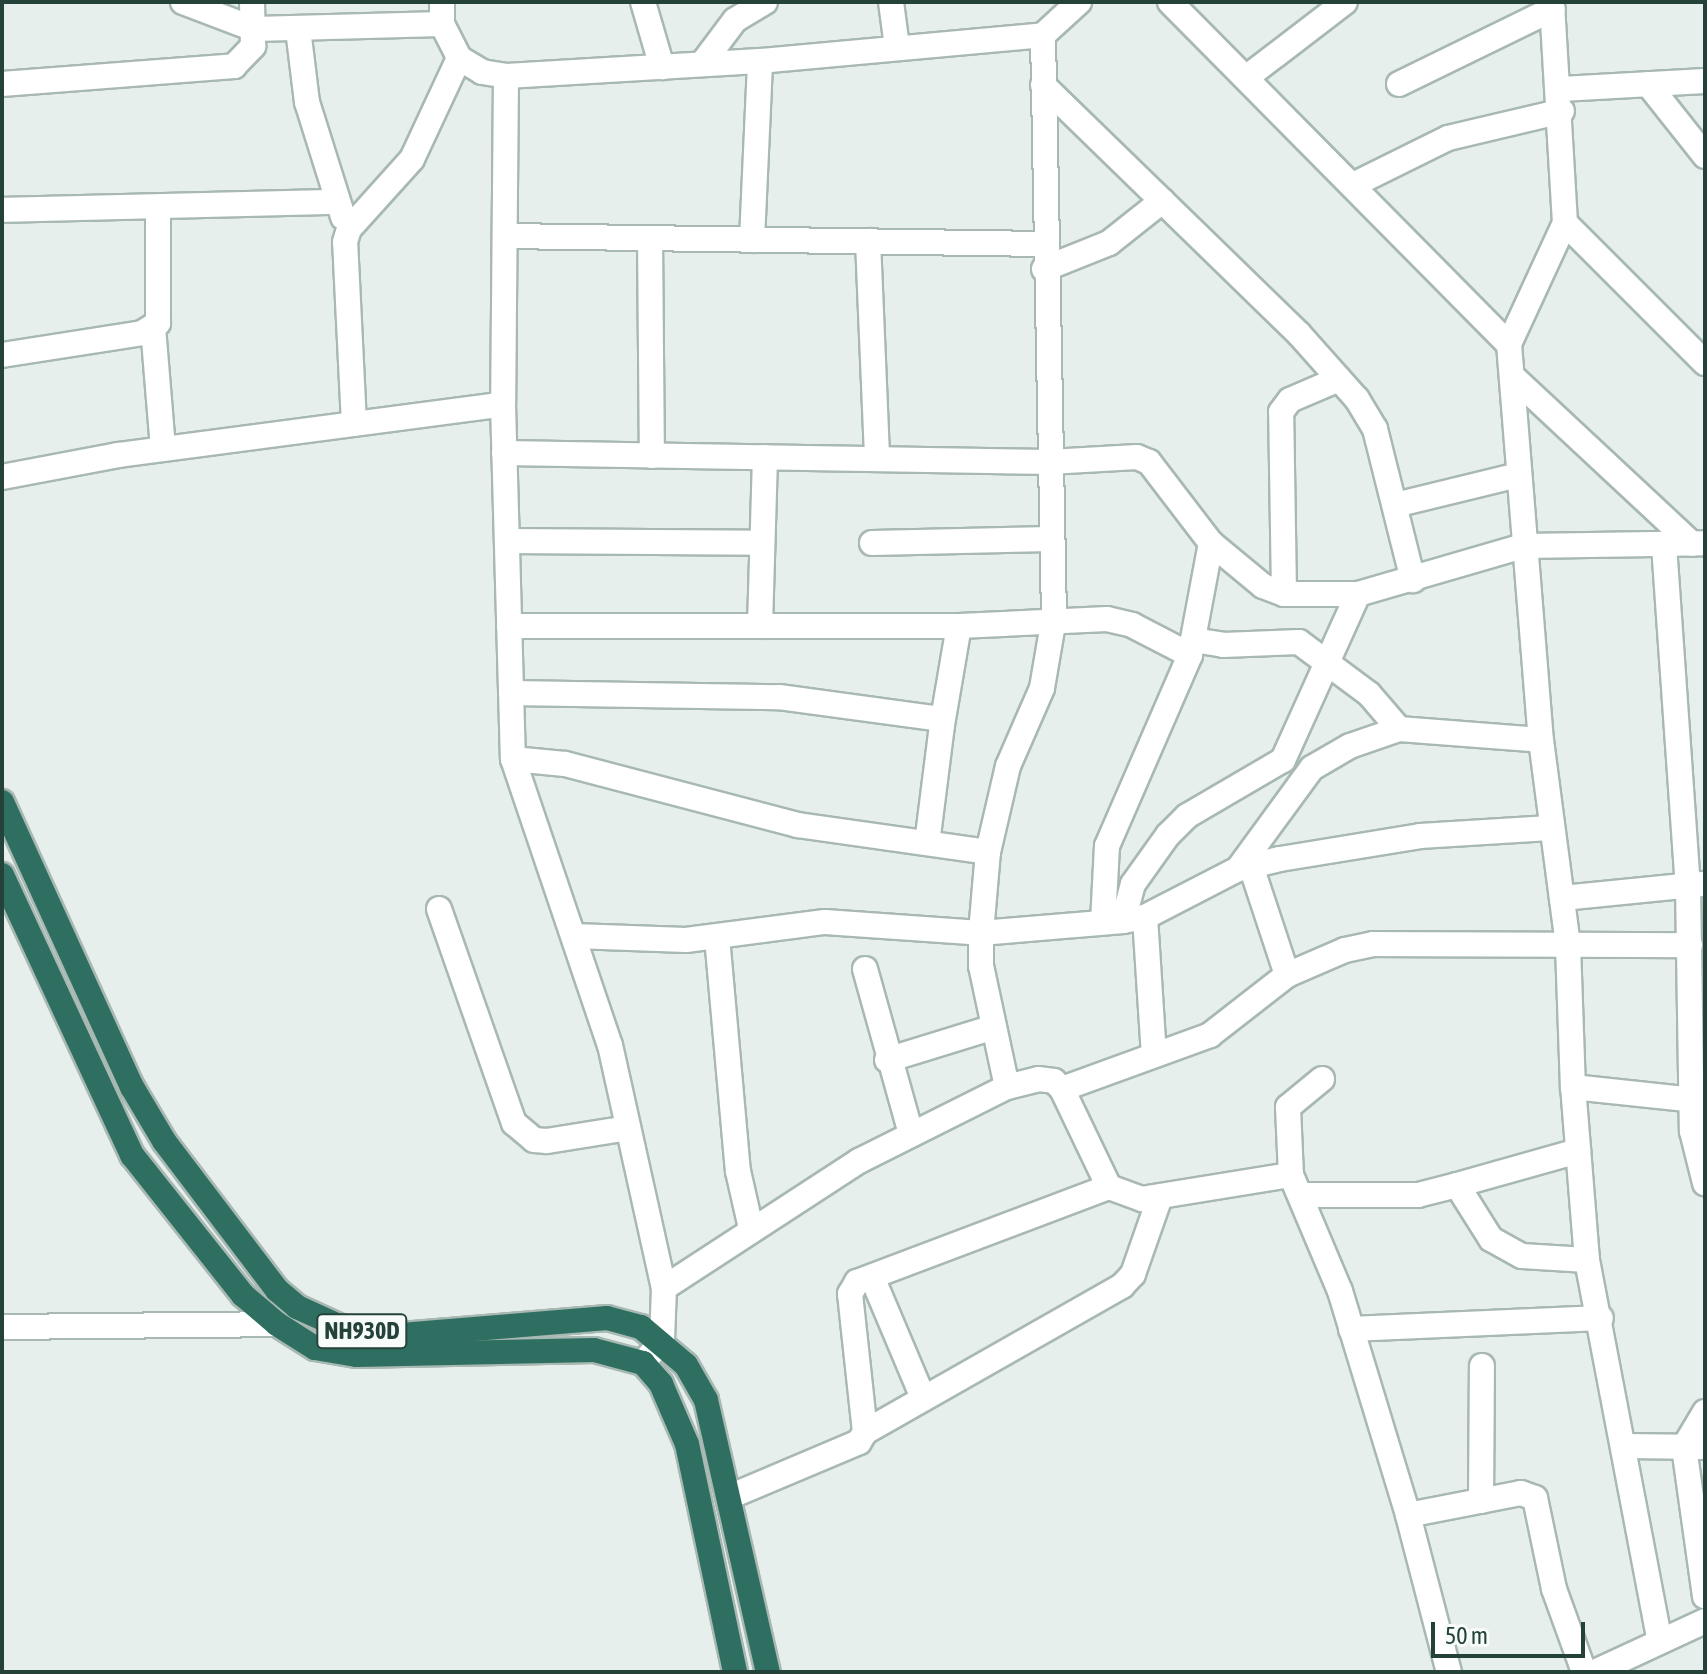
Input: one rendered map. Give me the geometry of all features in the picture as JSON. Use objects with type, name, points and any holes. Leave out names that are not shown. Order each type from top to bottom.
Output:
[{"type":"highway","name":"NH930D","points":[[2,802],[132,1087],[164,1141],[277,1290],[297,1307],[323,1321],[369,1333],[401,1335],[607,1318],[641,1327],[662,1341],[686,1365],[706,1400],[768,1672]]},
{"type":"highway","name":"NH930D","points":[[2,875],[132,1155],[243,1295],[277,1324],[315,1348],[357,1355],[594,1350],[643,1363]]},
{"type":"highway","points":[[643,1363],[674,1408],[687,1444],[735,1672]]},
{"type":"street","points":[[183,2],[254,29],[298,29],[442,13],[459,58],[482,72],[506,76],[760,61],[1043,35],[1072,4]]},
{"type":"street","points":[[2,84],[234,66],[249,55],[254,29],[252,2]]},
{"type":"street","points":[[643,2],[662,67]]},
{"type":"street","points":[[702,64],[735,20],[765,2]]},
{"type":"street","points":[[891,2],[897,47]]},
{"type":"street","points":[[1170,2],[1509,344]]},
{"type":"street","points":[[1247,77],[1345,2]]},
{"type":"street","points":[[1399,84],[1553,5],[1561,100],[1565,223],[1509,344],[1541,740],[1550,828],[1568,946],[1573,1087],[1587,1260],[1626,1446],[1660,1641]]},
{"type":"street","points":[[298,29],[307,102],[337,202],[349,229]]},
{"type":"street","points":[[1007,1087],[981,966],[981,933],[988,852],[1008,766],[1042,688],[1054,618],[1044,269],[1043,35]]},
{"type":"street","points":[[354,424],[342,265],[349,229],[412,159],[459,58]]},
{"type":"street","points":[[752,240],[760,61]]},
{"type":"street","points":[[506,76],[503,404],[513,759],[610,1045],[664,1288],[662,1341],[643,1363]]},
{"type":"street","points":[[1353,185],[1448,138],[1561,100],[1648,84],[1705,81]]},
{"type":"street","points":[[1648,84],[1705,156]]},
{"type":"street","points":[[1043,85],[1339,379],[1375,429],[1413,580]]},
{"type":"street","points":[[1044,269],[1109,243],[1162,201]]},
{"type":"street","points":[[2,210],[337,202]]},
{"type":"street","points":[[2,355],[142,333],[153,327],[161,314],[158,208]]},
{"type":"street","points":[[1565,223],[1705,363]]},
{"type":"street","points":[[505,236],[1044,244]]},
{"type":"street","points":[[650,238],[652,456]]},
{"type":"street","points":[[868,241],[877,459]]},
{"type":"street","points":[[153,327],[163,449]]},
{"type":"street","points":[[1512,376],[1698,543]]},
{"type":"street","points":[[1284,594],[1281,412],[1290,400],[1339,379]]},
{"type":"street","points":[[2,477],[163,449],[503,404]]},
{"type":"street","points":[[504,453],[1049,462],[1137,457],[1149,462],[1211,543],[1263,586],[1284,594],[1358,594],[1523,546],[1698,543]]},
{"type":"street","points":[[760,626],[765,457]]},
{"type":"street","points":[[1395,505],[1518,475]]},
{"type":"street","points":[[872,543],[1051,539]]},
{"type":"street","points":[[507,541],[762,543]]},
{"type":"street","points":[[1154,1055],[1107,846],[1192,648],[1211,543]]},
{"type":"street","points":[[1664,545],[1697,884],[1690,945],[1699,1034],[1700,1100],[1692,1131],[1705,1183]]},
{"type":"street","points":[[1124,920],[1133,884],[1168,835],[1187,816],[1283,760],[1358,594]]},
{"type":"street","points":[[509,626],[959,626],[1054,618],[1120,620],[1192,648],[1299,642],[1369,694],[1399,729]]},
{"type":"street","points":[[927,843],[959,626]]},
{"type":"street","points":[[511,693],[779,697],[884,707],[935,718],[942,725]]},
{"type":"street","points":[[1245,868],[1312,768],[1350,746],[1399,729],[1541,740]]},
{"type":"street","points":[[513,759],[565,764],[798,825],[988,852]]},
{"type":"street","points":[[574,936],[717,937],[825,922],[981,933],[1124,920],[1245,868],[1420,836],[1550,828]]},
{"type":"street","points":[[1245,868],[1287,975]]},
{"type":"street","points":[[1562,898],[1697,884]]},
{"type":"street","points":[[439,909],[514,1123],[534,1140],[547,1141],[628,1128]]},
{"type":"street","points":[[717,937],[736,1157],[751,1228]]},
{"type":"street","points":[[1062,1089],[1210,1035],[1287,975],[1321,958],[1373,944],[1690,945]]},
{"type":"street","points":[[865,969],[887,1060],[911,1134]]},
{"type":"street","points":[[887,1060],[994,1027]]},
{"type":"street","points":[[664,1288],[751,1228],[911,1134],[1007,1087],[1038,1079],[1054,1081],[1062,1089],[1109,1187]]},
{"type":"street","points":[[1322,1079],[1288,1107],[1296,1185],[1351,1329],[1408,1515],[1449,1672]]},
{"type":"street","points":[[1573,1087],[1700,1100]]},
{"type":"street","points":[[865,1432],[850,1294],[857,1282],[1109,1187],[1142,1199],[1296,1185],[1418,1195],[1578,1151]]},
{"type":"street","points":[[1457,1185],[1491,1239],[1522,1256],[1587,1260]]},
{"type":"street","points":[[729,1497],[859,1442],[865,1432],[1122,1286],[1133,1274],[1160,1197]]},
{"type":"street","points":[[872,1277],[923,1398]]},
{"type":"street","points":[[1351,1329],[1601,1318]]},
{"type":"street","points":[[2,1327],[277,1324]]},
{"type":"street","points":[[1481,1501],[1482,1366]]},
{"type":"street","points":[[1705,1412],[1694,1447],[1705,1597]]},
{"type":"street","points":[[1626,1446],[1694,1447]]},
{"type":"street","points":[[1408,1515],[1521,1493],[1535,1498],[1554,1589],[1584,1672]]},
{"type":"street","points":[[1595,1672],[1705,1621]]}]
